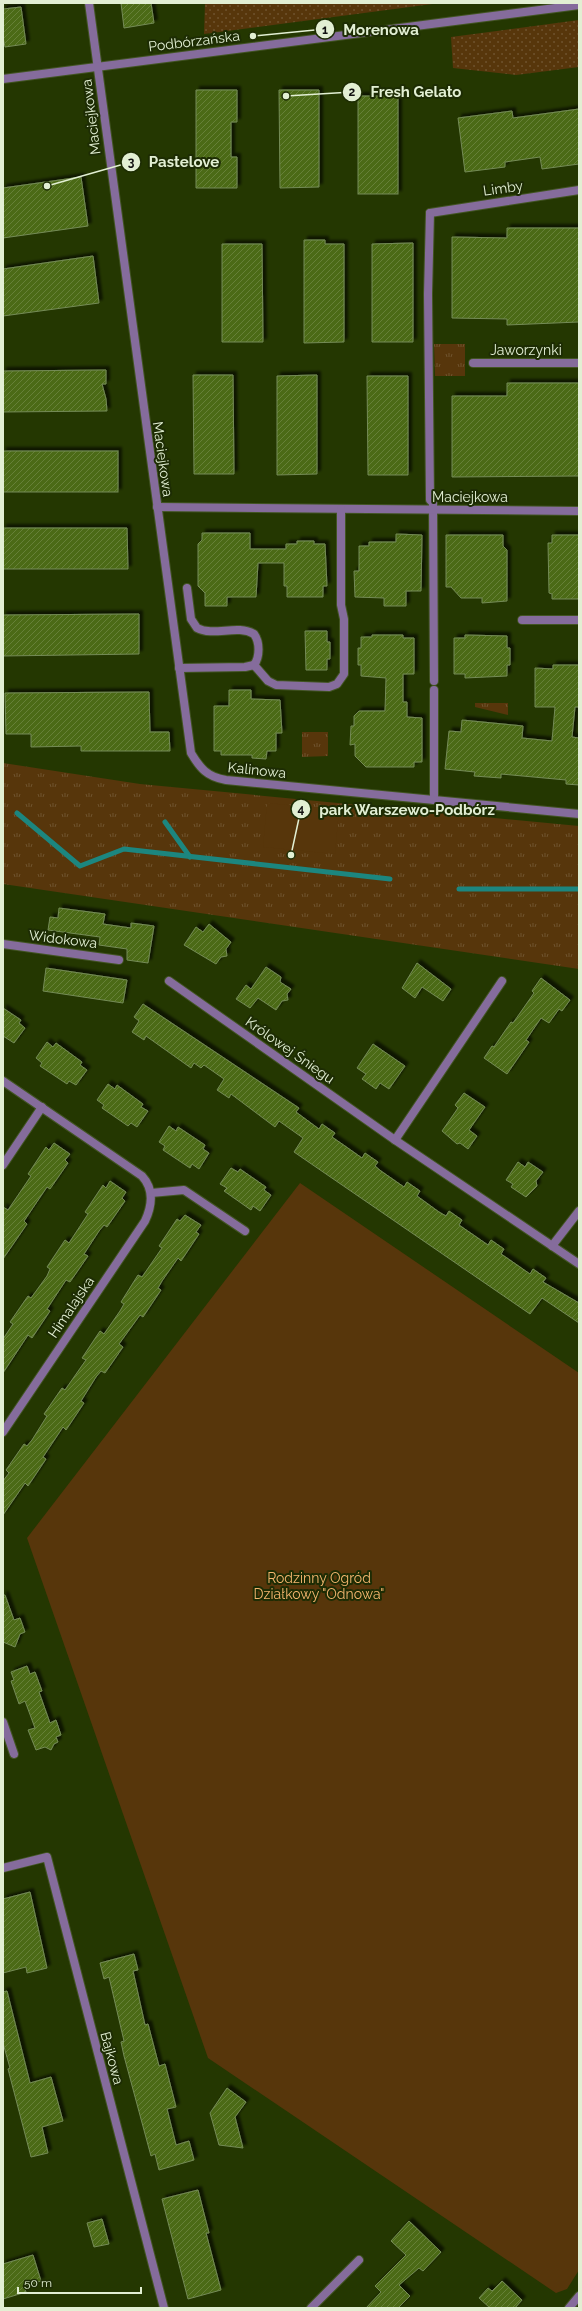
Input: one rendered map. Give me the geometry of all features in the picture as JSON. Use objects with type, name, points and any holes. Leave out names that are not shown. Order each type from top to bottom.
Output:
[{"type":"street","name":"Maciejkowa","points":[[89,3],[98,66],[101,102],[157,507],[579,511]]},
{"type":"street","name":"Podbórzańska","points":[[3,79],[579,5]]},
{"type":"street","name":"Limby","points":[[433,510],[430,492],[428,294],[430,213],[579,190]]},
{"type":"street","name":"Jaworzynki","points":[[473,363],[579,363]]},
{"type":"street","name":"Kalinowa","points":[[157,507],[191,753],[199,767],[207,774],[226,780],[579,814]]},
{"type":"street","points":[[254,665],[268,682],[276,685],[329,687],[338,684],[343,678],[341,509]]},
{"type":"street","points":[[433,510],[434,800]]},
{"type":"street","points":[[187,588],[191,619],[197,628],[206,631],[245,630],[254,634],[258,644],[258,654],[254,665]]},
{"type":"street","points":[[522,620],[579,620]]},
{"type":"street","points":[[179,668],[248,667],[254,665]]},
{"type":"street","name":"Widokowa","points":[[3,944],[119,960]]},
{"type":"street","name":"Królowej Śniegu","points":[[169,981],[395,1140],[579,1264]]},
{"type":"street","points":[[395,1140],[502,981]]},
{"type":"street","points":[[3,1081],[142,1176],[149,1185],[151,1193],[184,1190],[245,1231]]},
{"type":"street","points":[[3,1165],[42,1107]]},
{"type":"street","name":"Himalajska","points":[[3,1432],[145,1221],[149,1212],[151,1193]]},
{"type":"street","points":[[552,1246],[579,1211]]},
{"type":"street","points":[[3,1722],[14,1754]]},
{"type":"street","name":"Bajkowa","points":[[3,1868],[47,1857],[164,2308]]},
{"type":"street","points":[[311,2308],[359,2260]]},
{"type":"street","points":[[569,2308],[579,2296]]},
{"type":"green space","points":[[205,3],[440,3],[204,34]]},
{"type":"green space","points":[[579,20],[579,67],[516,75],[453,68],[451,37]]},
{"type":"green space","points":[[434,344],[465,344],[465,376],[435,376]]},
{"type":"green space","points":[[475,703],[508,703],[508,715],[475,707]]},
{"type":"green space","points":[[302,732],[328,732],[328,756],[302,757]]},
{"type":"green space","points":[[3,763],[140,784],[579,826],[579,969],[3,884]]},
{"type":"green space","points":[[267,803],[339,810],[335,854],[263,847]]},
{"type":"green space","name":"Rodzinny Ogród Działkowy \"Odnowa\"","points":[[300,1183],[579,1373],[579,2270],[567,2289],[556,2293],[208,2058],[27,1538]]},
{"type":"building","points":[[121,3],[151,3],[154,23],[124,28]]},
{"type":"building","points":[[21,7],[26,44],[5,47],[3,37],[3,9]]},
{"type":"building","points":[[196,90],[237,90],[237,122],[231,122],[231,157],[237,157],[237,188],[196,188]]},
{"type":"building","points":[[279,90],[319,90],[319,187],[280,188]]},
{"type":"building","points":[[358,96],[398,96],[398,194],[358,194]]},
{"type":"building","points":[[579,109],[579,164],[542,169],[540,157],[505,162],[505,167],[465,172],[458,118],[512,111],[513,118]]},
{"type":"building","points":[[81,177],[88,226],[3,238],[3,188]]},
{"type":"building","points":[[507,228],[579,228],[579,322],[507,325],[507,319],[452,318],[452,237],[507,238]]},
{"type":"building","points":[[304,240],[325,240],[325,244],[344,244],[344,342],[304,343]]},
{"type":"building","points":[[413,243],[413,342],[372,342],[372,244]]},
{"type":"building","points":[[222,244],[262,244],[263,342],[222,342]]},
{"type":"building","points":[[93,256],[99,303],[3,316],[3,269]]},
{"type":"building","points":[[106,370],[106,384],[102,384],[106,399],[107,411],[3,412],[3,371]]},
{"type":"building","points":[[193,375],[233,375],[234,474],[194,474]]},
{"type":"building","points":[[317,375],[317,474],[277,475],[277,376]]},
{"type":"building","points":[[367,376],[408,376],[408,475],[368,475]]},
{"type":"building","points":[[507,383],[579,383],[579,476],[452,477],[452,396],[507,396]]},
{"type":"building","points":[[3,451],[118,451],[118,492],[3,492]]},
{"type":"building","points":[[3,528],[127,528],[128,569],[3,569]]},
{"type":"building","points":[[202,533],[250,533],[250,549],[286,549],[286,544],[297,544],[297,541],[314,541],[314,544],[325,544],[327,586],[323,586],[323,597],[287,597],[287,586],[284,586],[284,563],[258,563],[256,597],[227,597],[227,606],[205,606],[205,593],[198,586],[198,544],[202,540]]},
{"type":"building","points":[[396,534],[422,535],[421,591],[406,591],[406,606],[384,606],[384,598],[355,597],[354,571],[359,571],[359,546],[369,546],[369,542],[396,542]]},
{"type":"building","points":[[446,535],[503,535],[503,546],[507,550],[507,601],[482,603],[482,598],[461,598],[451,587],[446,587]]},
{"type":"building","points":[[552,535],[579,535],[579,599],[552,599],[552,594],[549,593],[548,543],[552,543]]},
{"type":"building","points":[[139,614],[139,654],[3,656],[3,615]]},
{"type":"building","points":[[305,631],[327,631],[327,642],[330,642],[330,659],[327,659],[327,670],[306,670]]},
{"type":"building","points":[[372,635],[403,635],[403,638],[414,638],[414,674],[403,674],[403,702],[407,702],[407,717],[422,718],[422,762],[414,762],[414,767],[366,767],[355,756],[355,744],[350,745],[351,726],[354,726],[354,716],[359,711],[385,711],[386,678],[361,676],[361,665],[358,665],[358,648],[361,648],[361,637],[372,637]]},
{"type":"building","points":[[465,635],[507,636],[507,648],[510,648],[510,665],[507,665],[507,676],[465,678],[465,674],[454,674],[454,638],[465,638]]},
{"type":"building","points":[[553,665],[579,665],[579,707],[575,707],[572,737],[579,738],[579,785],[566,784],[566,780],[501,774],[501,778],[474,776],[475,772],[445,769],[449,731],[461,732],[462,720],[523,726],[522,738],[552,741],[555,707],[535,707],[535,668],[553,669]]},
{"type":"building","points":[[229,690],[251,690],[251,699],[280,700],[282,733],[276,733],[276,751],[267,751],[266,759],[252,758],[252,755],[221,755],[221,751],[214,751],[214,706],[229,706]]},
{"type":"building","points":[[149,692],[150,732],[169,732],[170,751],[81,751],[81,746],[31,747],[31,734],[6,734],[5,693]]},
{"type":"building","points":[[59,908],[105,914],[103,924],[131,928],[131,923],[154,926],[148,963],[127,960],[127,949],[99,945],[100,937],[48,930],[50,917],[58,918]]},
{"type":"building","points":[[209,924],[231,942],[226,949],[227,956],[221,957],[216,964],[184,945],[196,927],[203,932]]},
{"type":"building","points":[[417,963],[451,989],[443,1001],[422,987],[415,998],[402,988]]},
{"type":"building","points":[[266,967],[281,977],[280,982],[291,989],[287,994],[288,1000],[282,1001],[276,1010],[258,998],[250,1008],[236,999],[246,985],[251,989]]},
{"type":"building","points":[[46,968],[127,980],[123,1003],[43,991]]},
{"type":"building","points":[[541,978],[570,1000],[562,1011],[559,1009],[549,1023],[541,1018],[526,1040],[529,1042],[507,1074],[484,1058],[492,1046],[494,1047],[511,1022],[513,1023],[534,993],[532,991]]},
{"type":"building","points":[[143,1004],[299,1108],[296,1112],[319,1129],[322,1124],[335,1133],[332,1137],[362,1158],[365,1153],[378,1162],[375,1166],[404,1187],[407,1182],[420,1191],[417,1196],[439,1212],[446,1216],[449,1211],[462,1220],[459,1225],[488,1245],[491,1240],[504,1249],[501,1254],[530,1274],[533,1269],[546,1278],[543,1282],[579,1303],[579,1323],[542,1298],[530,1314],[294,1152],[303,1138],[279,1121],[275,1127],[231,1094],[229,1098],[217,1090],[224,1079],[204,1065],[201,1068],[194,1063],[191,1068],[146,1036],[144,1040],[132,1032],[139,1021],[134,1017]]},
{"type":"building","points":[[3,1008],[21,1020],[19,1023],[25,1028],[14,1043],[3,1036]]},
{"type":"building","points":[[47,1042],[53,1047],[56,1043],[82,1062],[80,1065],[87,1070],[76,1085],[69,1081],[67,1084],[40,1066],[42,1063],[36,1058]]},
{"type":"building","points":[[373,1044],[405,1066],[389,1089],[380,1083],[376,1089],[362,1079],[366,1074],[357,1068]]},
{"type":"building","points":[[108,1084],[115,1089],[117,1085],[143,1104],[141,1107],[148,1111],[137,1127],[131,1123],[128,1126],[102,1108],[104,1105],[97,1100]]},
{"type":"building","points":[[464,1093],[485,1107],[469,1130],[477,1136],[468,1149],[460,1143],[457,1144],[442,1131],[458,1108],[455,1105]]},
{"type":"building","points":[[169,1126],[176,1131],[178,1127],[205,1145],[203,1149],[209,1153],[199,1169],[192,1164],[190,1168],[163,1150],[165,1146],[159,1142]]},
{"type":"building","points":[[54,1143],[70,1154],[65,1160],[68,1163],[50,1189],[47,1187],[24,1221],[27,1224],[3,1259],[3,1207],[8,1210],[31,1176],[28,1174],[46,1147],[49,1150]]},
{"type":"building","points":[[518,1162],[525,1167],[528,1162],[543,1172],[536,1181],[537,1186],[526,1197],[511,1187],[513,1184],[506,1180]]},
{"type":"building","points":[[231,1168],[238,1172],[240,1169],[266,1187],[264,1190],[271,1195],[260,1211],[253,1206],[251,1210],[224,1191],[227,1188],[220,1184]]},
{"type":"building","points":[[110,1181],[126,1192],[122,1198],[125,1201],[107,1227],[104,1225],[99,1231],[84,1254],[88,1256],[70,1282],[66,1280],[47,1309],[50,1311],[32,1338],[28,1335],[3,1373],[3,1339],[13,1324],[10,1322],[28,1296],[31,1298],[47,1276],[50,1269],[47,1267],[65,1240],[69,1243],[88,1214],[85,1212],[103,1185],[106,1188]]},
{"type":"building","points":[[185,1215],[201,1225],[196,1232],[199,1234],[181,1261],[178,1258],[162,1281],[158,1288],[161,1290],[143,1317],[140,1315],[119,1344],[123,1347],[105,1373],[101,1371],[96,1377],[81,1401],[84,1403],[66,1430],[63,1427],[43,1457],[46,1459],[28,1486],[25,1483],[3,1515],[3,1481],[9,1473],[6,1470],[24,1444],[27,1446],[32,1440],[47,1416],[44,1414],[62,1388],[65,1390],[86,1360],[82,1358],[100,1331],[104,1334],[120,1311],[124,1304],[121,1302],[138,1275],[142,1277],[162,1248],[159,1246],[177,1219],[180,1221]]},
{"type":"building","points":[[3,1595],[5,1595],[14,1620],[20,1618],[25,1632],[20,1634],[15,1647],[3,1642]]},
{"type":"building","points":[[27,1666],[30,1674],[35,1672],[42,1691],[39,1692],[50,1723],[56,1720],[61,1735],[56,1737],[58,1742],[54,1744],[51,1750],[45,1747],[36,1750],[28,1730],[35,1728],[25,1701],[19,1704],[11,1681],[14,1680],[11,1672]]},
{"type":"building","points":[[30,1892],[47,1968],[27,1973],[26,1967],[3,1973],[3,1899]]},
{"type":"building","points":[[134,1954],[138,1970],[133,1971],[145,2025],[148,2024],[159,2066],[165,2064],[176,2107],[167,2109],[176,2145],[189,2141],[194,2160],[159,2170],[155,2154],[151,2156],[124,2056],[121,2042],[124,2041],[109,1977],[104,1979],[100,1963]]},
{"type":"building","points":[[7,1991],[30,2083],[51,2077],[63,2121],[42,2127],[48,2153],[31,2157],[8,2069],[10,2068],[3,2043],[3,1992]]},
{"type":"building","points":[[227,2088],[246,2102],[235,2117],[243,2148],[219,2145],[210,2113]]},
{"type":"building","points":[[198,2190],[209,2233],[206,2233],[221,2290],[188,2299],[162,2199]]},
{"type":"building","points":[[102,2219],[109,2244],[94,2247],[87,2223]]},
{"type":"building","points":[[409,2221],[441,2252],[423,2271],[419,2268],[399,2285],[410,2296],[398,2308],[366,2308],[381,2292],[375,2286],[406,2255],[391,2241]]},
{"type":"building","points":[[33,2255],[41,2281],[24,2286],[26,2292],[3,2299],[3,2264]]},
{"type":"building","points":[[502,2281],[522,2300],[515,2308],[490,2308],[479,2298],[488,2288],[492,2291]]},
{"type":"waterway","points":[[17,813],[80,866],[124,849],[390,879]]},
{"type":"waterway","points":[[165,822],[190,857]]},
{"type":"waterway","points":[[459,889],[579,889]]},
{"type":"place","name":"Morenowa","points":[[253,36]]},
{"type":"place","name":"Fresh Gelato","points":[[286,96]]},
{"type":"place","name":"Pastelove","points":[[47,186]]},
{"type":"place","name":"park Warszewo-Podbórz","points":[[291,855]]}]
